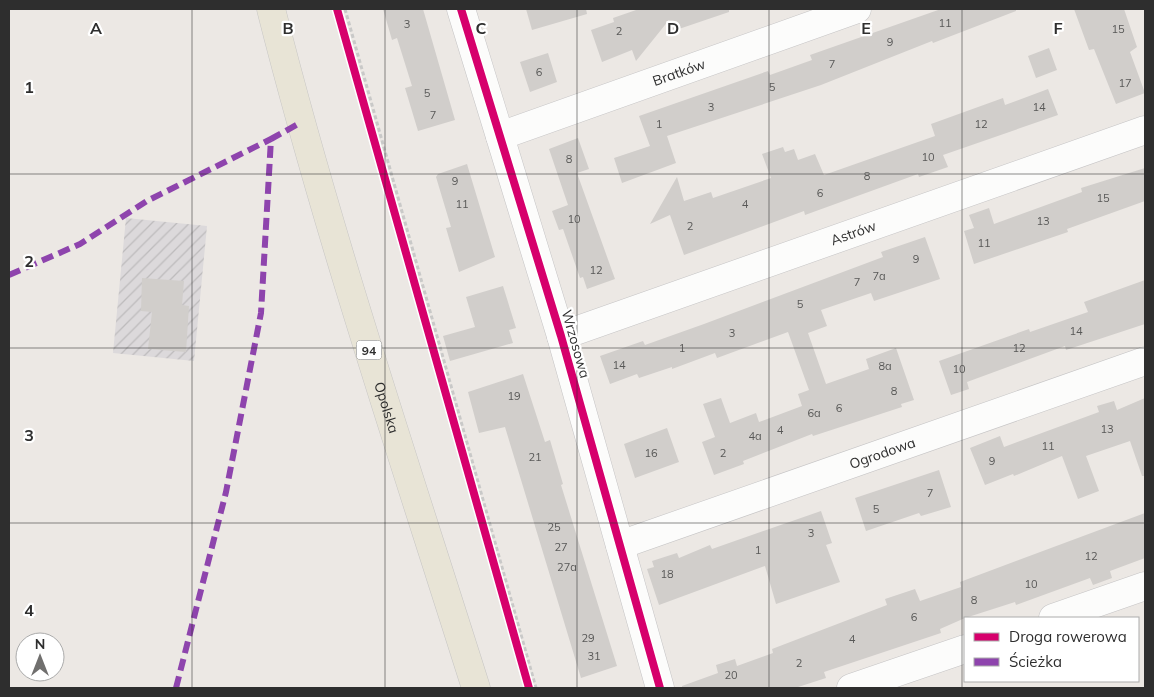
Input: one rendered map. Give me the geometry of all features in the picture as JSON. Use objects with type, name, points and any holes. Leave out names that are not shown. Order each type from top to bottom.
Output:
[{"type":"main road","name":"Opolska","points":[[272,9],[300,123],[331,227],[476,688]]},
{"type":"street","name":"Wrzosowa","points":[[461,9],[561,336],[660,688]]},
{"type":"street","name":"Bratków","points":[[500,136],[857,9]]},
{"type":"street","name":"Astrów","points":[[561,336],[1145,130]]},
{"type":"street","name":"Ogrodowa","points":[[620,544],[1145,362]]},
{"type":"street","points":[[1056,617],[1145,586]]},
{"type":"street","points":[[851,688],[964,649]]},
{"type":"path","points":[[337,9],[528,688]]},
{"type":"path","points":[[345,9],[536,688]]},
{"type":"shaded area","points":[[126,218],[207,226],[194,361],[113,353]]},
{"type":"building","points":[[383,9],[423,9],[455,120],[418,131],[405,88],[412,86],[397,38],[392,40]]},
{"type":"building","points":[[526,9],[586,9],[587,14],[532,30]]},
{"type":"building","points":[[639,9],[729,9],[729,12],[673,31],[669,20],[636,61],[632,50],[602,62],[591,30],[614,22],[613,18]]},
{"type":"building","points":[[941,9],[1016,9],[1016,11],[933,43],[932,41],[821,85],[667,136],[676,163],[622,183],[614,158],[650,146],[639,116],[768,71],[770,75],[812,60],[810,55]]},
{"type":"building","points":[[1074,9],[1124,9],[1137,47],[1130,52],[1145,93],[1116,104],[1094,49],[1089,50]]},
{"type":"building","points":[[1049,48],[1057,70],[1036,78],[1028,56]]},
{"type":"building","points":[[548,53],[557,82],[530,92],[520,62]]},
{"type":"building","points":[[1048,89],[1058,115],[943,155],[948,167],[919,177],[918,174],[805,215],[804,211],[684,255],[670,215],[650,224],[677,177],[684,201],[711,192],[713,198],[771,178],[762,154],[783,147],[785,152],[794,149],[798,160],[815,154],[824,175],[935,136],[931,124],[1003,98],[1005,105]]},
{"type":"building","points":[[578,138],[589,169],[577,173],[615,279],[587,289],[583,277],[580,278],[563,229],[559,230],[552,211],[568,205],[549,149]]},
{"type":"building","points":[[467,164],[495,257],[459,272],[446,228],[451,227],[436,177],[438,174]]},
{"type":"building","points":[[1145,168],[1145,201],[1067,229],[1068,232],[974,264],[964,231],[974,228],[969,215],[989,208],[994,224],[1082,192],[1081,188]]},
{"type":"building","points":[[925,237],[940,279],[874,301],[871,293],[821,310],[827,326],[808,333],[826,384],[869,369],[866,359],[896,348],[914,400],[901,404],[902,407],[813,436],[812,434],[743,461],[744,464],[714,475],[702,442],[715,437],[703,404],[721,398],[730,423],[756,413],[759,422],[802,406],[798,394],[809,390],[788,332],[717,358],[715,353],[672,369],[672,367],[639,378],[637,374],[610,384],[600,356],[643,341],[645,345],[704,324],[883,257],[881,252]]},
{"type":"building","points":[[142,278],[184,281],[182,305],[189,306],[186,352],[148,349],[152,312],[141,311]]},
{"type":"building","points":[[1145,280],[1145,324],[1066,350],[1065,346],[967,382],[969,389],[951,395],[939,361],[1029,329],[1030,332],[1088,312],[1084,302]]},
{"type":"building","points":[[503,286],[516,328],[509,330],[513,343],[450,361],[443,336],[475,327],[466,297]]},
{"type":"building","points":[[523,374],[545,442],[550,440],[563,484],[561,485],[617,666],[581,678],[505,427],[479,433],[468,392]]},
{"type":"building","points":[[1145,398],[1145,476],[1142,476],[1130,441],[1086,456],[1099,491],[1078,499],[1062,456],[1014,476],[1013,474],[985,485],[970,448],[1000,436],[1004,447],[1099,412],[1097,406],[1114,401],[1117,410]]},
{"type":"building","points":[[667,428],[679,462],[635,478],[624,444]]},
{"type":"building","points":[[939,470],[951,507],[921,516],[919,513],[866,531],[855,498]]},
{"type":"building","points":[[821,511],[832,543],[826,545],[840,582],[776,604],[765,566],[659,605],[647,569],[654,567],[652,561],[677,553],[679,558],[710,545],[712,549]]},
{"type":"building","points":[[1145,513],[1145,558],[1110,571],[1112,578],[1093,585],[1090,578],[1016,605],[1015,602],[964,617],[940,629],[941,633],[824,672],[826,678],[795,688],[682,688],[682,686],[718,673],[716,665],[735,659],[737,666],[773,653],[772,649],[887,605],[885,599],[915,589],[920,601],[961,587],[960,582]]},
{"type":"marked path","points":[[176,688],[226,492],[261,313],[271,139],[300,123]]},
{"type":"marked path","points":[[9,275],[80,244],[147,201],[271,139]]},
{"type":"cycle path","points":[[337,9],[529,688]]},
{"type":"cycle path","points":[[461,9],[561,336],[660,688]]}]
